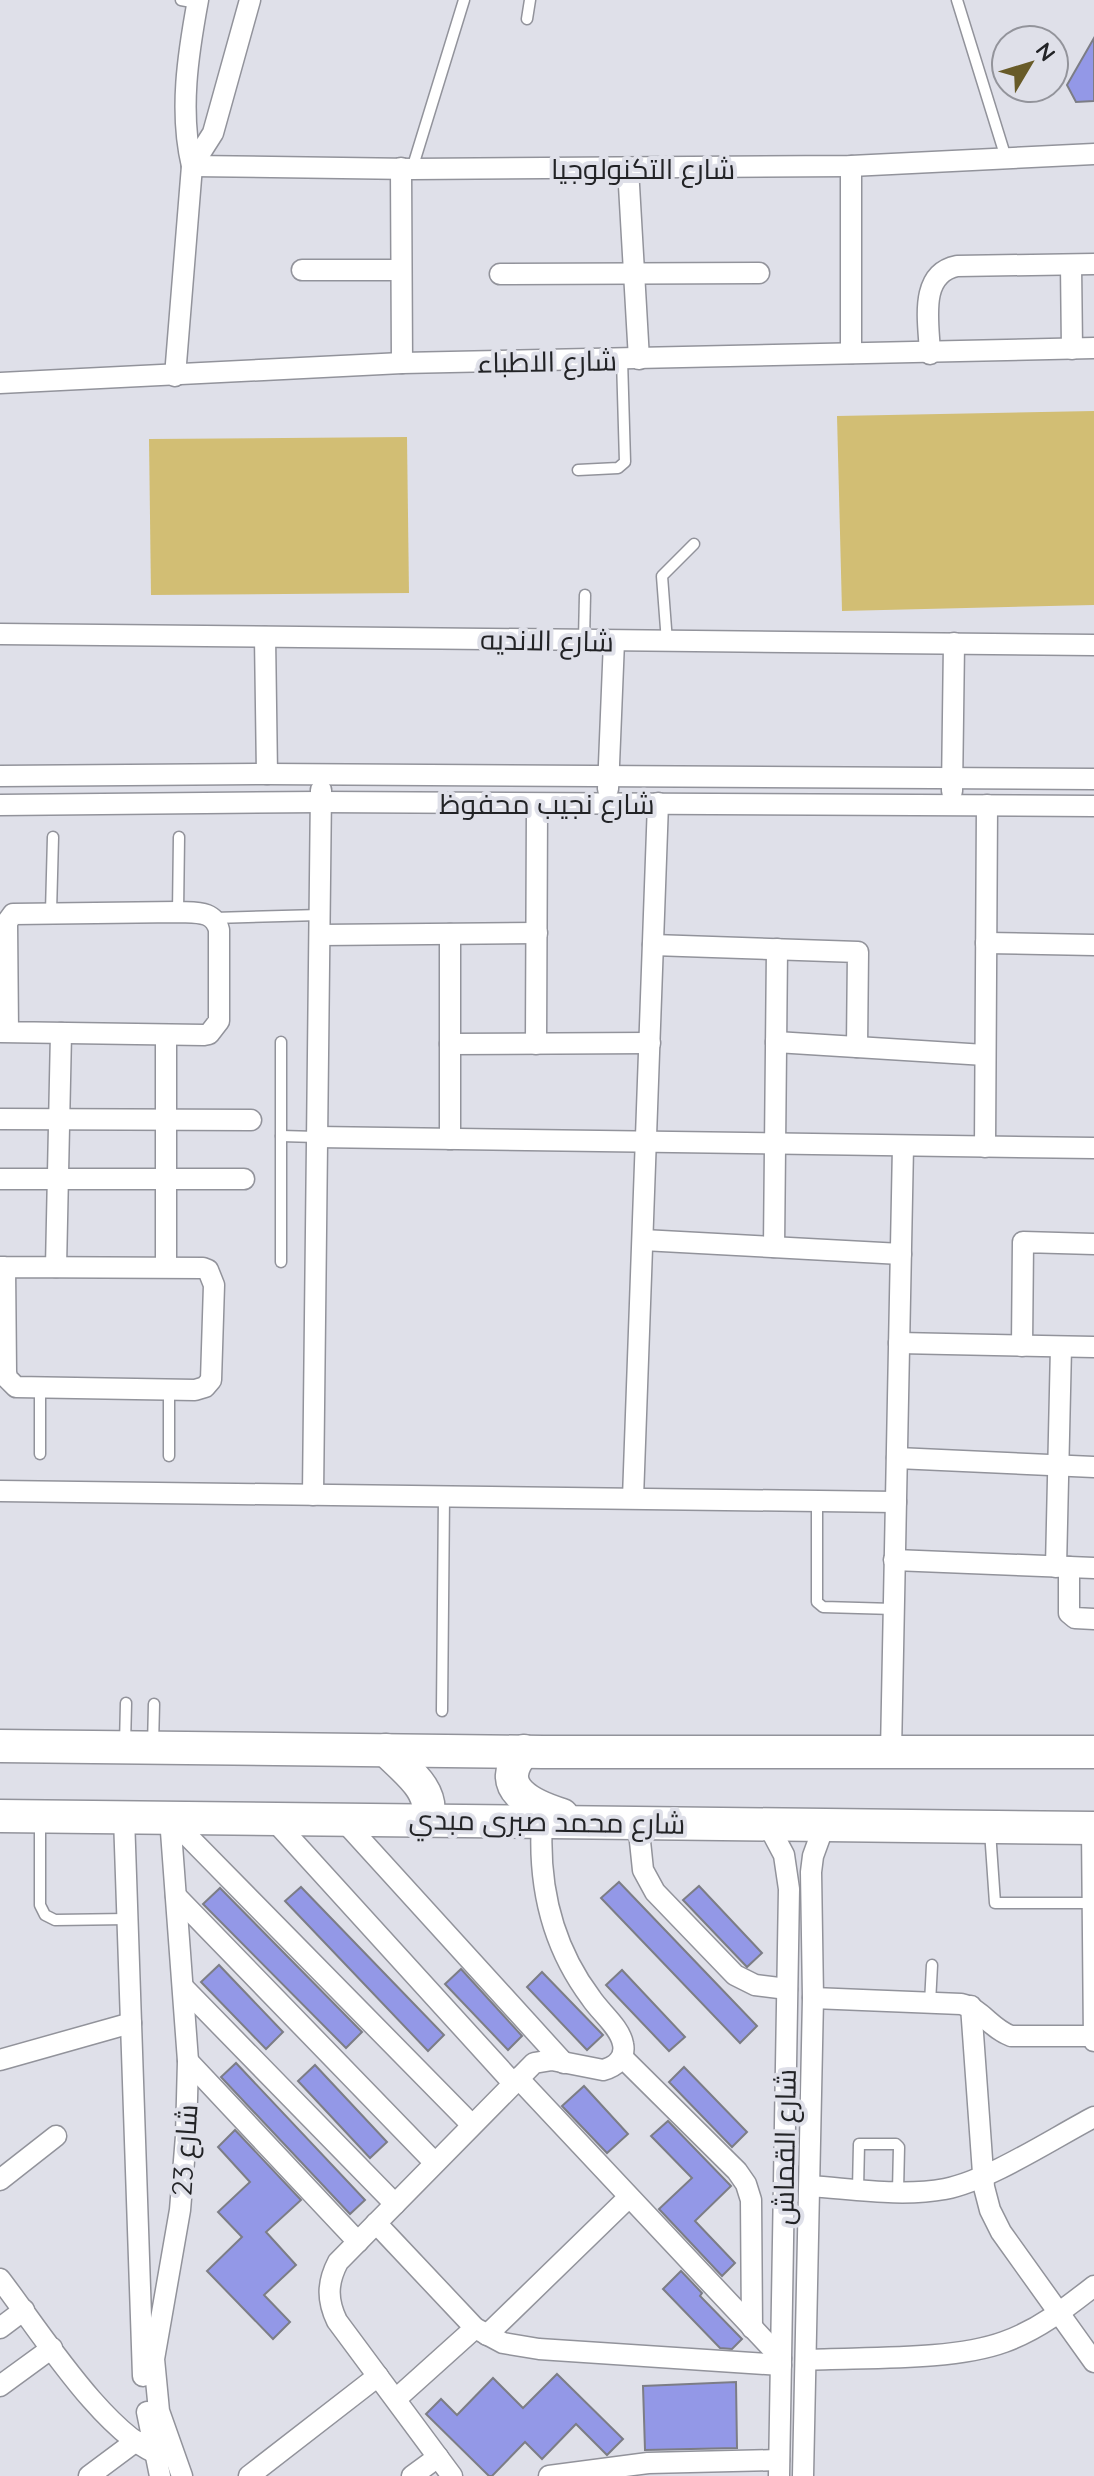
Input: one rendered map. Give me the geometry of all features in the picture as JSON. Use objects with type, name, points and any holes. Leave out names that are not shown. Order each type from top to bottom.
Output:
[{"type":"main road","points":[[0,1746],[1094,1752]]},
{"type":"main road","points":[[386,1750],[425,1793],[429,1802],[427,1819]]},
{"type":"main road","points":[[524,1751],[517,1759],[514,1770],[517,1792],[534,1807],[582,1822]]},
{"type":"main road","name":"شارع محمد صبرى مبدي","points":[[0,1816],[1093,1828]]},
{"type":"street","points":[[192,166],[213,133],[250,0]]},
{"type":"street","points":[[175,376],[192,166],[185,118],[192,1]]},
{"type":"street","name":"شارع التكنولوجيا","points":[[192,166],[851,166],[1094,154]]},
{"type":"street","points":[[851,166],[851,353]]},
{"type":"street","points":[[402,363],[401,270],[406,168]]},
{"type":"street","points":[[628,168],[634,273],[630,359]]},
{"type":"street","points":[[930,354],[929,293],[934,280],[944,270],[957,266],[1094,264]]},
{"type":"street","points":[[1071,265],[1072,349]]},
{"type":"street","points":[[302,270],[401,270]]},
{"type":"street","points":[[500,274],[759,273]]},
{"type":"street","name":"شارع الاطباء","points":[[0,383],[402,363],[930,354],[1094,348]]},
{"type":"street","name":"شارع الانديه","points":[[0,634],[1094,645]]},
{"type":"street","points":[[265,637],[267,774]]},
{"type":"street","points":[[607,803],[614,641]]},
{"type":"street","points":[[952,805],[954,643]]},
{"type":"street","points":[[313,1495],[321,774]]},
{"type":"street","name":"شارع نجيب محفوظ","points":[[0,776],[321,774],[1094,779]]},
{"type":"street","name":"شارع نجيب محفوظ","points":[[0,805],[320,802],[1094,806]]},
{"type":"street","points":[[633,1498],[658,803]]},
{"type":"street","points":[[536,1044],[537,804]]},
{"type":"street","points":[[985,1147],[987,805]]},
{"type":"street","points":[[178,912],[205,913],[213,918],[219,930],[217,1026],[209,1034],[4,1032],[6,914],[178,912]]},
{"type":"street","points":[[320,925],[450,934],[537,933]]},
{"type":"street","points":[[450,934],[450,1139]]},
{"type":"street","points":[[986,943],[1094,945]]},
{"type":"street","points":[[653,945],[858,952],[857,1047]]},
{"type":"street","points":[[774,1247],[777,949]]},
{"type":"street","points":[[56,1267],[61,1033]]},
{"type":"street","points":[[166,1035],[166,1267]]},
{"type":"street","points":[[776,1042],[985,1055]]},
{"type":"street","points":[[450,1044],[650,1043]]},
{"type":"street","points":[[0,1119],[251,1120]]},
{"type":"street","points":[[317,1137],[1094,1148]]},
{"type":"street","points":[[891,1752],[903,1146]]},
{"type":"street","points":[[0,1179],[244,1179]]},
{"type":"street","points":[[643,1240],[901,1254]]},
{"type":"street","points":[[1022,1346],[1023,1242],[1094,1244]]},
{"type":"street","points":[[3,1267],[203,1268],[212,1274],[214,1285],[211,1380],[200,1389],[16,1387],[7,1378],[3,1267]]},
{"type":"street","points":[[899,1343],[1094,1347]]},
{"type":"street","points":[[1061,1347],[1058,1465],[1062,1567],[1069,1613],[1075,1618],[1094,1619]]},
{"type":"street","points":[[897,1458],[1094,1467]]},
{"type":"street","points":[[0,1491],[896,1502]]},
{"type":"street","points":[[894,1560],[1094,1568]]},
{"type":"street","name":"شارع 23","points":[[124,1817],[140,2347],[146,2406],[171,2463]]},
{"type":"street","points":[[170,1818],[472,2125]]},
{"type":"street","name":"شارع 23","points":[[170,1818],[188,2061],[181,2198],[154,2359],[159,2411],[171,2463]]},
{"type":"street","points":[[272,1818],[781,2361]]},
{"type":"street","points":[[342,1819],[564,2063]]},
{"type":"street","points":[[452,2476],[337,2321],[329,2297],[338,2262],[534,2063],[543,2060],[603,2070],[611,2068],[622,2057],[620,2035],[576,1977],[554,1928],[542,1875],[542,1821]]},
{"type":"street","points":[[638,1822],[643,1870],[655,1892],[735,1975],[755,1985],[787,1989]]},
{"type":"street","name":"شارع القماش","points":[[767,1823],[784,1855],[788,1872],[779,2468]]},
{"type":"street","name":"شارع القماش","points":[[803,2476],[813,1998],[811,1872],[813,1856],[825,1823]]},
{"type":"street","points":[[813,1998],[971,2006],[999,2031],[1011,2036],[1094,2038],[1093,1828]]},
{"type":"street","points":[[176,1896],[434,2162]]},
{"type":"street","points":[[183,1987],[395,2204]]},
{"type":"street","points":[[971,2006],[983,2176],[990,2210],[1001,2232],[1091,2350]]},
{"type":"street","points":[[0,2060],[131,2023]]},
{"type":"street","points":[[622,2057],[737,2171],[746,2184],[751,2209],[752,2328]]},
{"type":"street","points":[[188,2061],[358,2242]]},
{"type":"street","points":[[810,2186],[898,2191],[947,2188],[983,2176],[1094,2117]]},
{"type":"street","points":[[0,2180],[56,2136]]},
{"type":"street","points":[[396,2399],[481,2332],[628,2198]]},
{"type":"street","points":[[376,2223],[481,2332],[503,2343],[530,2348],[781,2361]]},
{"type":"street","points":[[0,2279],[108,2418],[136,2441],[171,2463]]},
{"type":"street","points":[[806,2360],[972,2350],[1018,2336],[1059,2312],[1094,2286]]},
{"type":"street","points":[[0,2328],[24,2310]]},
{"type":"street","points":[[0,2386],[52,2348]]},
{"type":"street","points":[[249,2476],[378,2376]]},
{"type":"street","points":[[89,2476],[136,2441]]},
{"type":"street","points":[[412,2476],[438,2457]]},
{"type":"street","name":"شارع 23","points":[[160,2476],[171,2463]]},
{"type":"street","points":[[549,2476],[648,2463],[779,2468]]},
{"type":"lane","points":[[406,168],[464,0]]},
{"type":"lane","points":[[527,19],[530,0]]},
{"type":"lane","points":[[957,0],[1006,158]]},
{"type":"lane","points":[[578,470],[618,468],[625,462],[630,359]]},
{"type":"lane","points":[[667,642],[662,576],[694,544]]},
{"type":"lane","points":[[584,640],[585,595]]},
{"type":"lane","points":[[51,912],[53,837]]},
{"type":"lane","points":[[178,912],[179,837]]},
{"type":"lane","points":[[213,918],[320,925]]},
{"type":"lane","points":[[281,1042],[281,1262]]},
{"type":"lane","points":[[281,1136],[317,1137]]},
{"type":"lane","points":[[40,1389],[40,1454]]},
{"type":"lane","points":[[169,1390],[169,1456]]},
{"type":"lane","points":[[442,1711],[444,1496]]},
{"type":"lane","points":[[817,1501],[817,1602],[823,1607],[894,1609]]},
{"type":"lane","points":[[126,1703],[139,1748]]},
{"type":"lane","points":[[139,1748],[154,1704]]},
{"type":"lane","points":[[40,1816],[40,1905],[45,1915],[55,1920],[128,1919]]},
{"type":"lane","points":[[990,1825],[995,1903],[1093,1903]]},
{"type":"lane","points":[[930,2003],[932,1965]]},
{"type":"lane","points":[[858,2189],[859,2144],[896,2144],[899,2147],[898,2191]]},
{"type":"shaded area","points":[[1094,411],[1094,605],[842,611],[837,416]]},
{"type":"shaded area","points":[[407,437],[409,593],[151,595],[149,439]]},
{"type":"building","points":[[1094,38],[1094,101],[1076,102],[1070,91],[1070,80]]},
{"type":"building","points":[[619,1882],[757,2026],[740,2043],[601,1898]]},
{"type":"building","points":[[699,1886],[762,1953],[747,1967],[683,1900]]},
{"type":"building","points":[[301,1887],[444,2035],[428,2051],[285,1901]]},
{"type":"building","points":[[220,1888],[362,2032],[346,2048],[203,1904]]},
{"type":"building","points":[[219,1965],[283,2032],[266,2049],[201,1982]]},
{"type":"building","points":[[461,1969],[522,2036],[508,2050],[445,1984]]},
{"type":"building","points":[[622,1970],[685,2037],[669,2051],[606,1985]]},
{"type":"building","points":[[542,1972],[603,2035],[587,2050],[527,1987]]},
{"type":"building","points":[[236,2063],[365,2200],[350,2214],[221,2077]]},
{"type":"building","points":[[315,2065],[387,2142],[370,2158],[298,2081]]},
{"type":"building","points":[[684,2067],[747,2132],[732,2147],[669,2082]]},
{"type":"building","points":[[584,2086],[628,2134],[607,2153],[562,2106]]},
{"type":"building","points":[[668,2121],[731,2186],[695,2221],[735,2263],[722,2276],[659,2209],[692,2178],[651,2136]]},
{"type":"building","points":[[235,2130],[301,2200],[266,2232],[296,2265],[264,2295],[290,2322],[273,2339],[207,2271],[242,2237],[218,2212],[250,2182],[218,2147]]},
{"type":"building","points":[[681,2271],[702,2293],[700,2296],[742,2339],[732,2349],[720,2348],[663,2289]]},
{"type":"building","points":[[557,2374],[623,2439],[607,2455],[576,2424],[542,2459],[525,2442],[489,2476],[426,2414],[441,2399],[457,2415],[493,2378],[523,2408]]},
{"type":"building","points":[[736,2382],[737,2448],[645,2450],[643,2386]]}]
